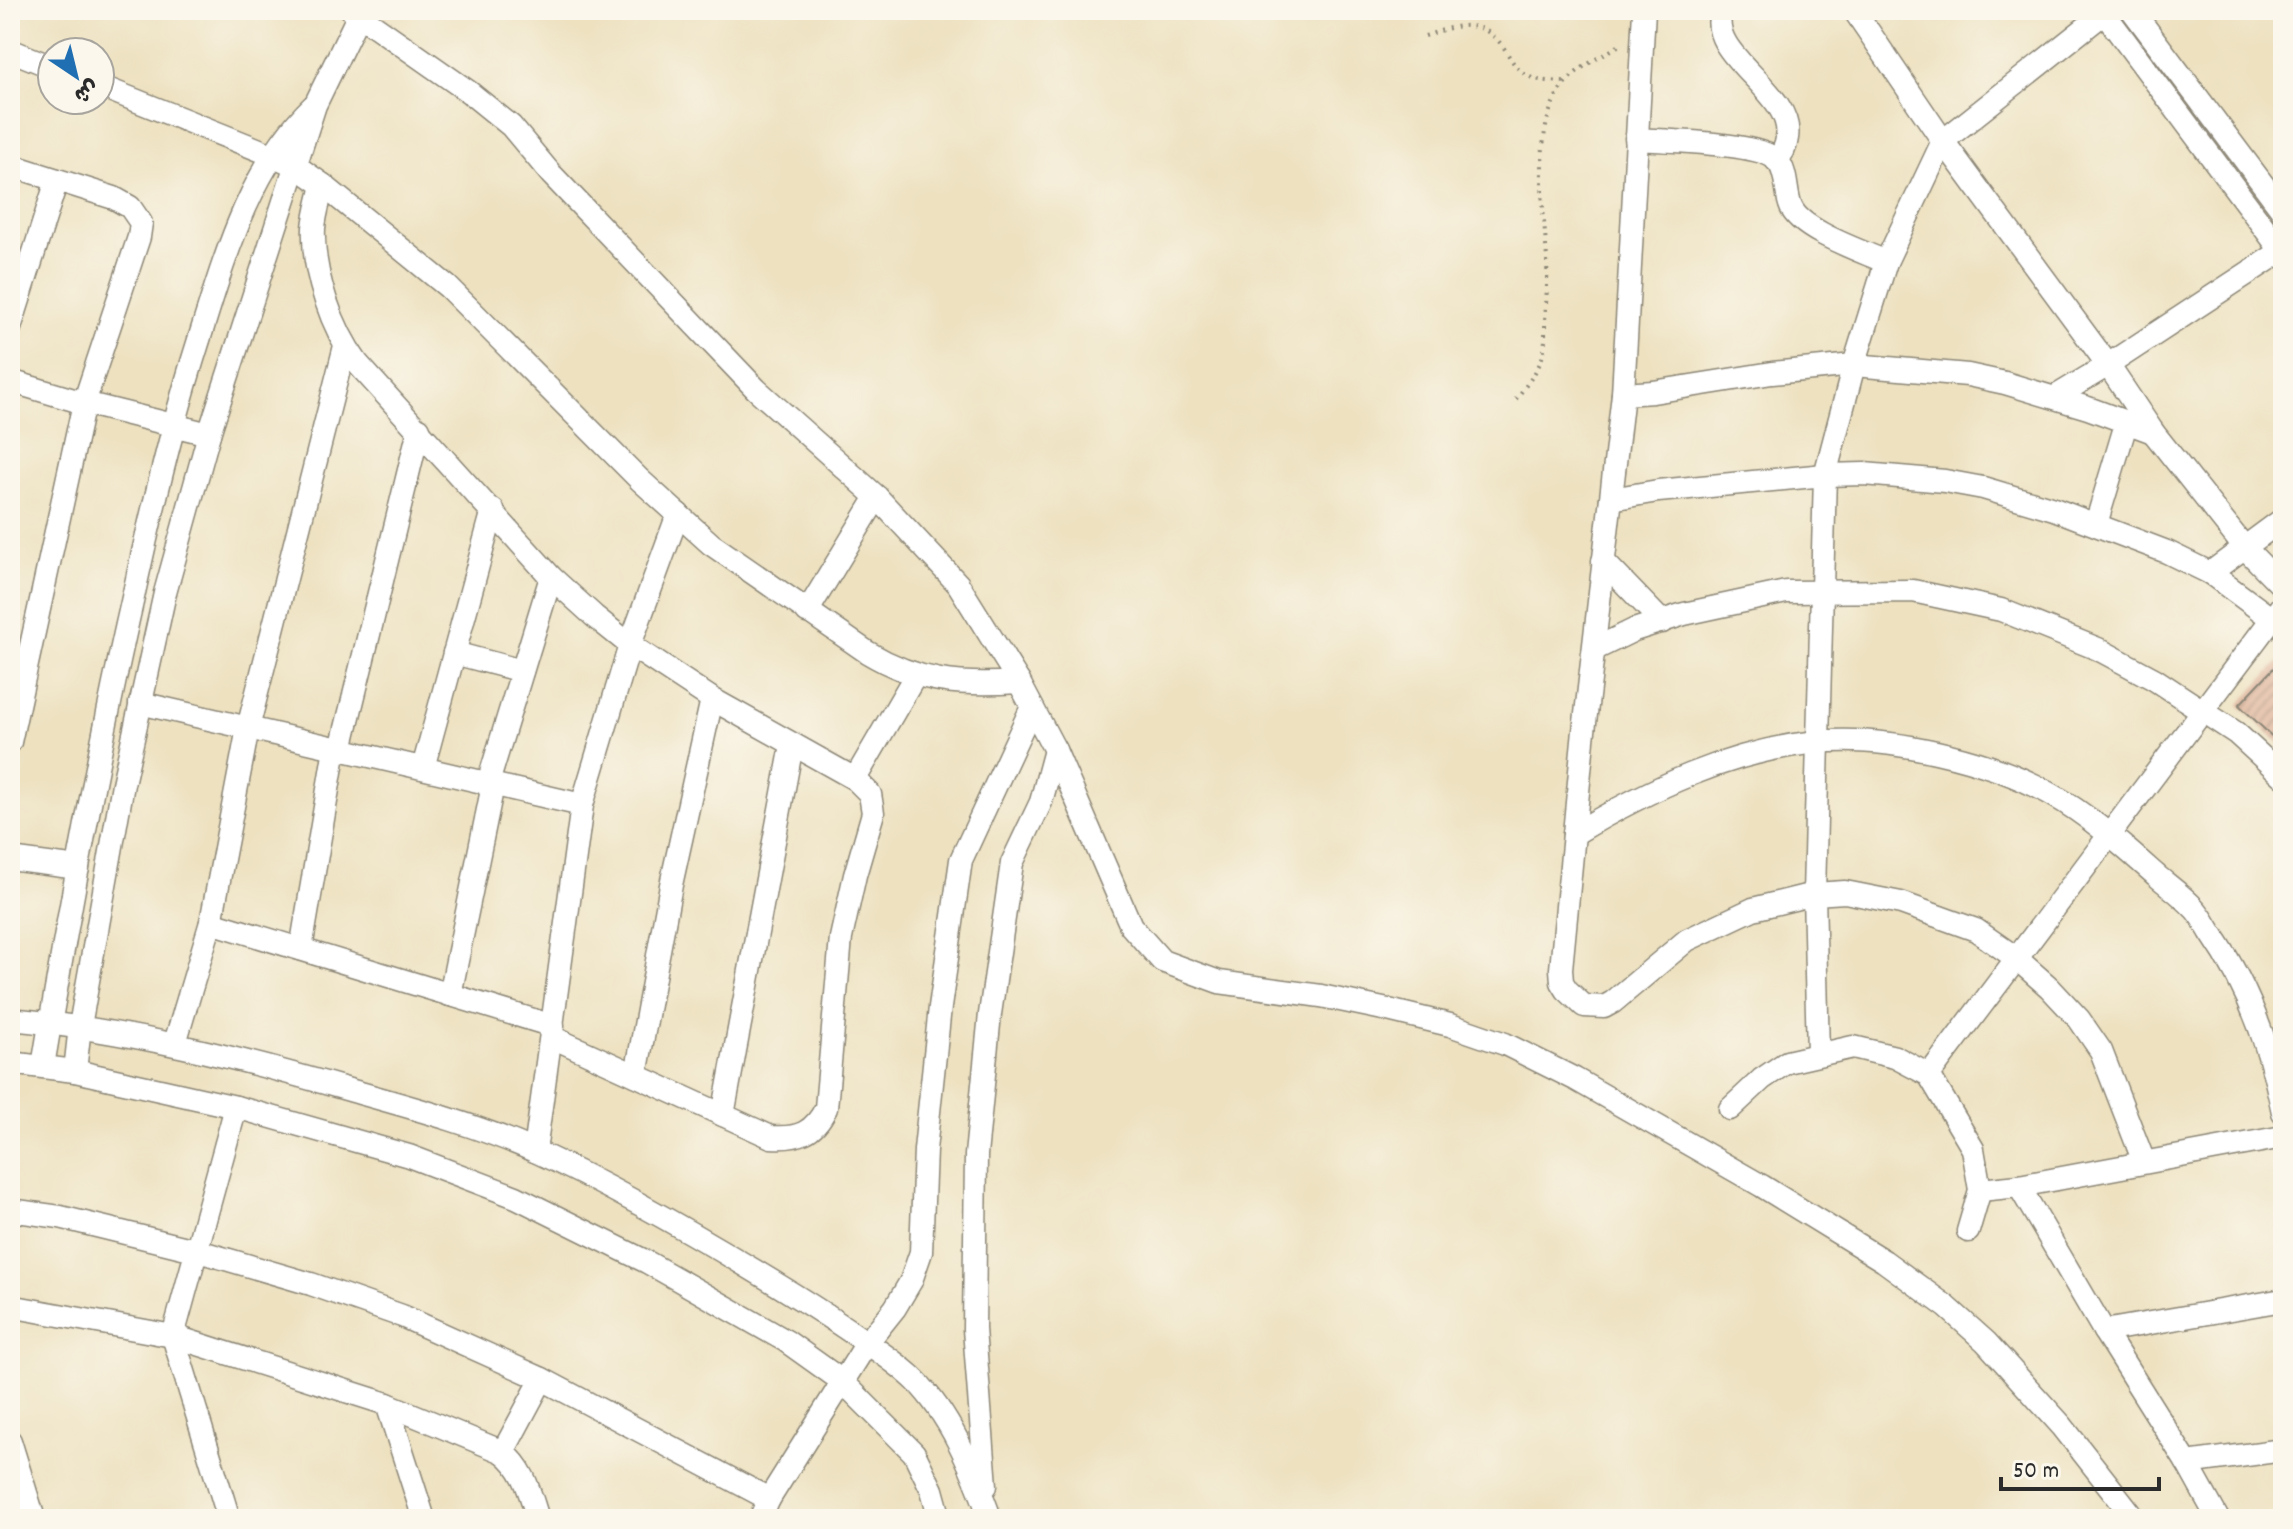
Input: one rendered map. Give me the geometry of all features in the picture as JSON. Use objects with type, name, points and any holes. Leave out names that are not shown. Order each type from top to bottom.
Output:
[{"type":"street","points":[[1722,10],[1719,16],[1721,27],[1732,53],[1776,100],[1785,116],[1788,130],[1786,143],[1782,155],[1776,160]]},
{"type":"street","points":[[1854,10],[1943,141],[2108,365],[2153,432],[2244,547],[2283,587]]},
{"type":"street","points":[[2132,10],[2283,211]]},
{"type":"street","points":[[75,1071],[80,1026],[123,784],[165,593],[209,434],[315,105],[357,11],[511,126],[551,174],[756,389],[877,497],[958,584],[1019,682],[1055,750],[1131,926],[1162,961],[1219,982],[1321,996],[1450,1025],[1505,1044],[1575,1079],[1884,1261],[1947,1307],[1986,1342],[2062,1426],[2135,1519]]},
{"type":"street","points":[[1818,1053],[1814,894],[1825,475],[1854,365],[1886,262],[1943,141],[2105,11],[2282,251],[2055,397]]},
{"type":"street","points":[[1643,21],[1623,394],[1574,834],[1562,982],[1584,1006],[1604,1007],[1687,940],[1753,909],[1814,894],[1845,892],[1901,903],[1976,930],[2016,958],[2079,1019],[2101,1051],[2144,1162]]},
{"type":"street","points":[[10,50],[36,61]]},
{"type":"street","points":[[116,92],[272,155],[296,166],[323,185],[448,287],[640,480],[711,544],[867,652],[915,676],[991,684],[1019,682]]},
{"type":"street","points":[[43,1066],[117,664],[172,426],[238,225],[272,155],[291,128],[315,105]]},
{"type":"street","points":[[1636,139],[1738,147],[1763,152],[1776,160],[1783,172],[1789,202],[1797,219],[1886,262]]},
{"type":"street","points":[[10,165],[114,198],[130,207],[141,223],[84,403],[10,742]]},
{"type":"street","points":[[10,328],[57,180]]},
{"type":"street","points":[[211,922],[450,995],[552,1032],[636,1075],[771,1137],[805,1134],[815,1128],[826,1108],[841,938],[873,813],[870,794],[855,779],[712,699],[630,645],[551,577],[358,364],[345,346],[332,318],[319,273],[314,228],[323,185]]},
{"type":"street","points":[[175,1043],[211,922],[248,728],[345,346]]},
{"type":"street","points":[[1623,394],[1854,365],[1968,375],[2055,397],[2153,432]]},
{"type":"street","points":[[10,381],[209,434]]},
{"type":"street","points":[[2096,524],[2126,424]]},
{"type":"street","points":[[301,949],[338,749],[419,429]]},
{"type":"street","points":[[1611,499],[1658,491],[1825,475],[1864,474],[1945,481],[1983,488],[2096,524],[2167,552],[2277,612],[1929,1075]]},
{"type":"street","points":[[807,612],[877,497]]},
{"type":"street","points":[[423,768],[493,510]]},
{"type":"street","points":[[535,1151],[582,805],[630,645],[678,514]]},
{"type":"street","points":[[2210,573],[2283,519]]},
{"type":"street","points":[[1603,561],[1662,622]]},
{"type":"street","points":[[450,995],[490,784],[551,577]]},
{"type":"street","points":[[1595,649],[1634,630],[1786,592],[1913,591],[2001,610],[2098,649],[2154,679],[2236,733],[2283,776]]},
{"type":"street","points":[[454,653],[522,671]]},
{"type":"street","points":[[117,664],[147,669]]},
{"type":"street","points":[[855,779],[915,676]]},
{"type":"street","points":[[636,1075],[671,885],[712,699]]},
{"type":"street","points":[[140,703],[582,805]]},
{"type":"street","points":[[10,1210],[60,1217],[195,1250],[311,1284],[402,1316],[542,1379],[764,1509],[842,1381],[895,1308],[911,1281],[921,1252],[925,1150],[933,1070],[961,860],[1032,707]]},
{"type":"street","points":[[1574,834],[1635,799],[1727,761],[1819,742],[1867,742],[1953,756],[2006,774],[2051,794],[2110,836],[2195,909],[2223,950],[2262,1031],[2283,1112]]},
{"type":"street","points":[[723,1115],[792,745]]},
{"type":"street","points":[[988,1515],[974,1329],[976,1155],[990,1014],[1012,863],[1041,802],[1055,750]]},
{"type":"street","points":[[10,859],[78,868]]},
{"type":"street","points":[[10,1019],[80,1026],[175,1043],[248,1060],[421,1110],[535,1151],[663,1215],[805,1301],[917,1382],[949,1426],[972,1469],[988,1515]]},
{"type":"street","points":[[1730,1109],[1762,1079],[1787,1062],[1853,1047],[1895,1057],[1929,1075],[1973,1149],[1980,1190],[1968,1231]]},
{"type":"street","points":[[10,1063],[75,1071],[236,1107],[409,1156],[516,1197],[647,1262],[786,1341],[842,1381],[914,1453],[932,1490],[940,1519]]},
{"type":"street","points":[[229,1519],[173,1336],[236,1107]]},
{"type":"street","points":[[1980,1190],[2019,1186],[2283,1137]]},
{"type":"street","points":[[2019,1186],[2218,1519]]},
{"type":"street","points":[[2104,1331],[2283,1300]]},
{"type":"street","points":[[10,1306],[173,1336],[387,1404],[503,1452],[515,1461],[522,1472],[538,1519]]},
{"type":"street","points":[[503,1452],[542,1379]]},
{"type":"street","points":[[387,1404],[424,1519]]},
{"type":"street","points":[[10,1441],[34,1519]]},
{"type":"street","points":[[2187,1463],[2283,1450]]},
{"type":"path","points":[[1516,399],[1541,362],[1545,342],[1548,291],[1543,217],[1545,138],[1557,95],[1580,69],[1643,21]]},
{"type":"path","points":[[1425,36],[1465,24],[1475,26],[1497,39],[1514,65],[1525,74],[1538,80],[1566,82]]},
{"type":"building","points":[[2283,658],[2283,747],[2239,705]]}]
